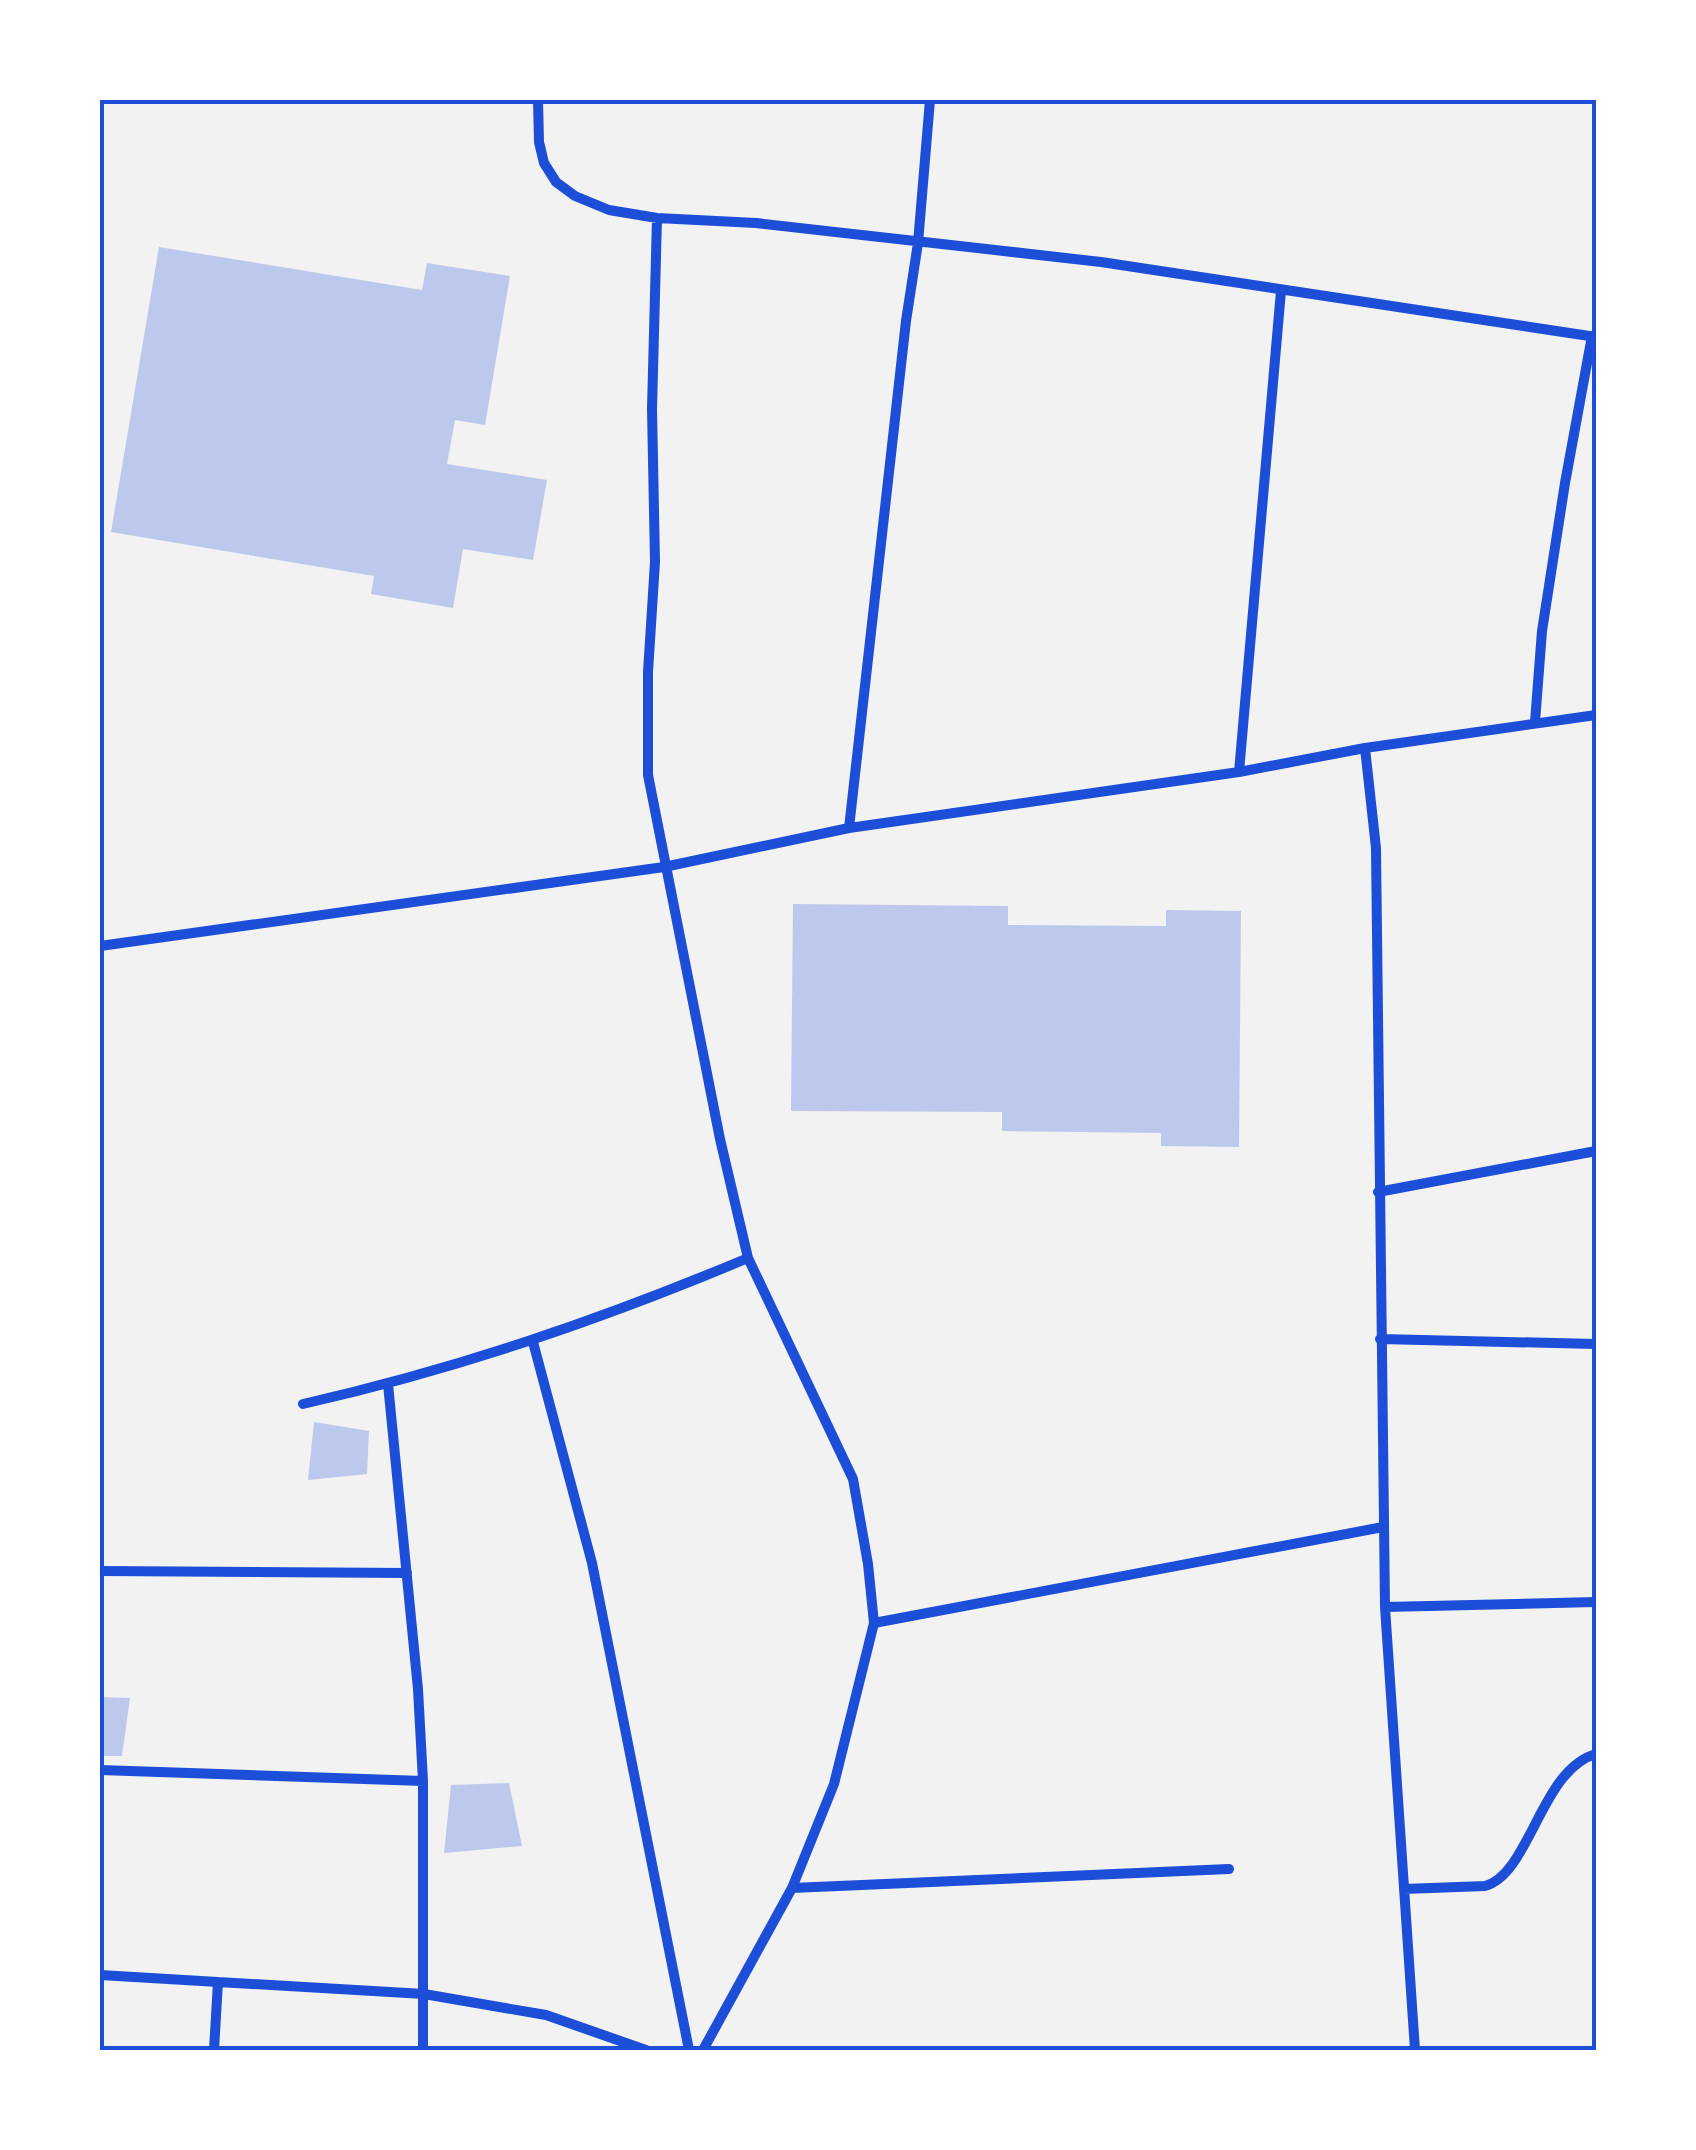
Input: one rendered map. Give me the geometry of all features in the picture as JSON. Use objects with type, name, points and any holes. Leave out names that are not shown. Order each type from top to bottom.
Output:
[{"type":"street","points":[[538,100],[538,142],[544,163],[556,182],[575,196],[609,210],[657,218],[756,222],[1101,262],[1594,337],[1565,483],[1542,631],[1535,722]]},
{"type":"street","points":[[850,828],[918,243],[930,100]]},
{"type":"street","points":[[657,218],[652,409],[655,562],[648,672],[648,775],[748,1258],[853,1480],[874,1623],[834,1784],[792,1888],[703,2050]]},
{"type":"street","points":[[1239,772],[1282,291]]},
{"type":"street","points":[[100,946],[664,866],[850,828],[1596,715]]},
{"type":"street","points":[[1365,748],[1376,848],[1385,1607],[1415,2050]]},
{"type":"street","points":[[1378,1192],[1596,1150]]},
{"type":"street","points":[[303,1404],[533,1342],[673,1291],[748,1258]]},
{"type":"street","points":[[1380,1339],[1596,1344]]},
{"type":"street","points":[[533,1342],[592,1563],[690,2050]]},
{"type":"street","points":[[388,1384],[423,1782],[423,2050]]},
{"type":"street","points":[[874,1623],[1383,1528]]},
{"type":"street","points":[[100,1571],[407,1573]]},
{"type":"street","points":[[1385,1607],[1596,1602]]},
{"type":"street","points":[[1404,1889],[1497,1883],[1509,1870],[1562,1780],[1587,1757],[1596,1754]]},
{"type":"street","points":[[100,1770],[423,1782]]},
{"type":"street","points":[[792,1888],[1229,1869]]},
{"type":"street","points":[[100,1975],[424,1994],[546,2016],[624,2046],[646,2050]]},
{"type":"street","points":[[214,2050],[218,1982]]},
{"type":"building","points":[[159,247],[422,290],[427,263],[510,276],[485,425],[455,420],[447,464],[547,480],[533,560],[463,549],[453,608],[371,594],[374,576],[111,532]]},
{"type":"building","points":[[793,904],[1008,906],[1008,925],[1166,926],[1166,910],[1241,911],[1239,1147],[1161,1146],[1161,1133],[1002,1131],[1002,1112],[791,1111]]},
{"type":"building","points":[[314,1422],[369,1431],[367,1474],[308,1480]]},
{"type":"building","points":[[100,1697],[130,1698],[122,1756],[100,1756]]},
{"type":"building","points":[[509,1783],[522,1846],[444,1853],[451,1785]]}]
